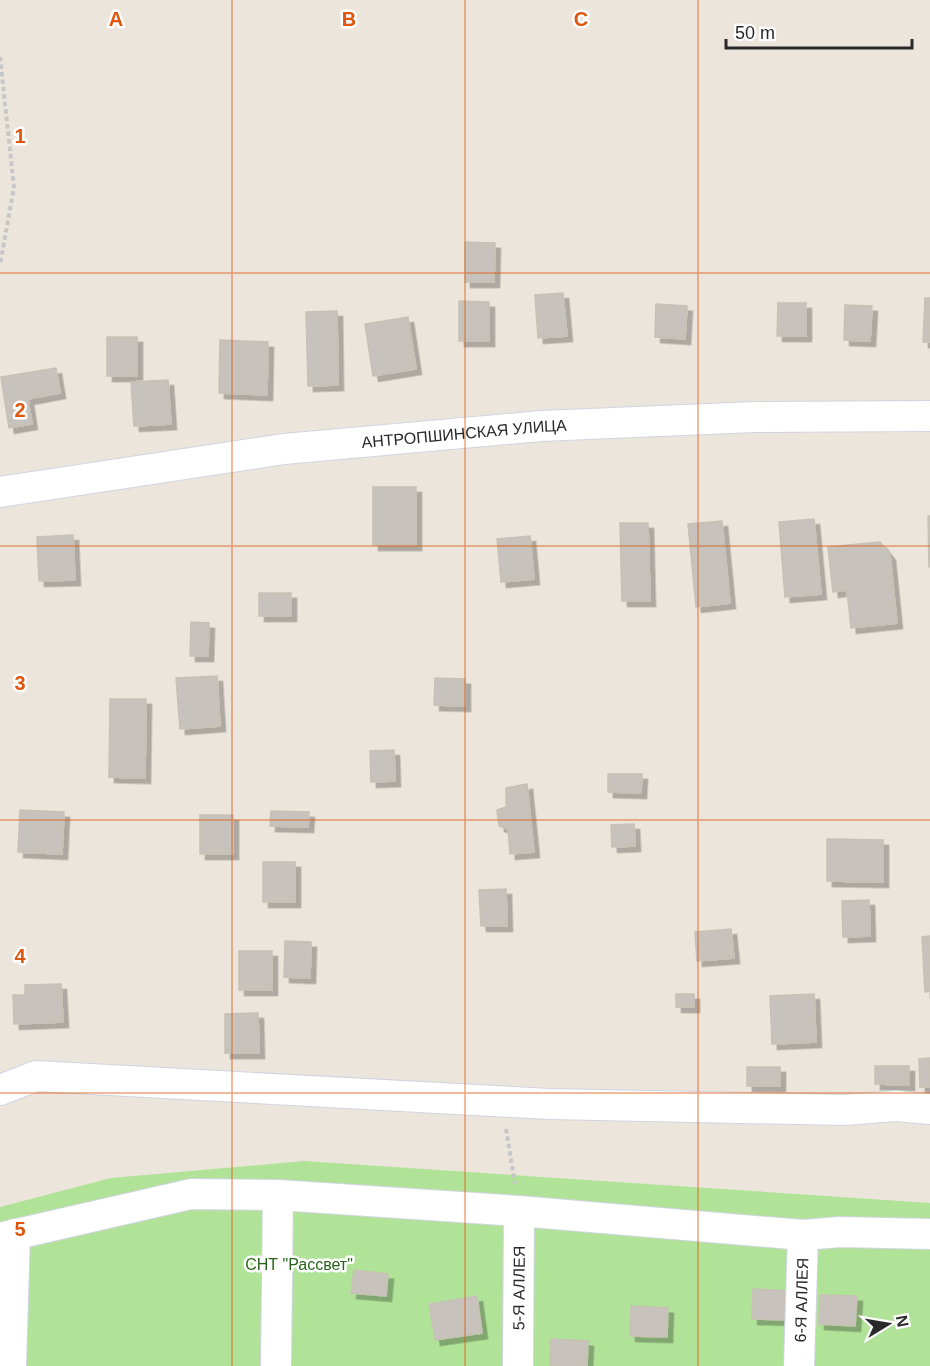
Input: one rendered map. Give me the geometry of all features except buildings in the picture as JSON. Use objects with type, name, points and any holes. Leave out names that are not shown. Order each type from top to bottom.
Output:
[{"type":"street","name":"АНТРОПШИНСКАЯ УЛИЦА","points":[[0,492],[284,449],[542,426],[755,417],[930,416]]},
{"type":"street","points":[[0,1090],[36,1076],[502,1102],[832,1110],[896,1106],[930,1109]]},
{"type":"street","points":[[11,1366],[7,1236],[191,1194],[278,1195],[519,1211],[803,1235],[840,1232],[930,1234]]},
{"type":"street","points":[[276,1366],[278,1195]]},
{"type":"street","name":"5-Я АЛЛЕЯ","points":[[518,1366],[519,1211]]},
{"type":"street","name":"6-Я АЛЛЕЯ","points":[[799,1366],[803,1235]]},
{"type":"path","points":[[0,57],[14,187],[0,265]]},
{"type":"path","points":[[502,1102],[519,1211]]},
{"type":"green space","name":"СНТ \"Рассвет\"","points":[[304,1161],[930,1203],[930,1366],[0,1366],[0,1207],[111,1178]]}]
